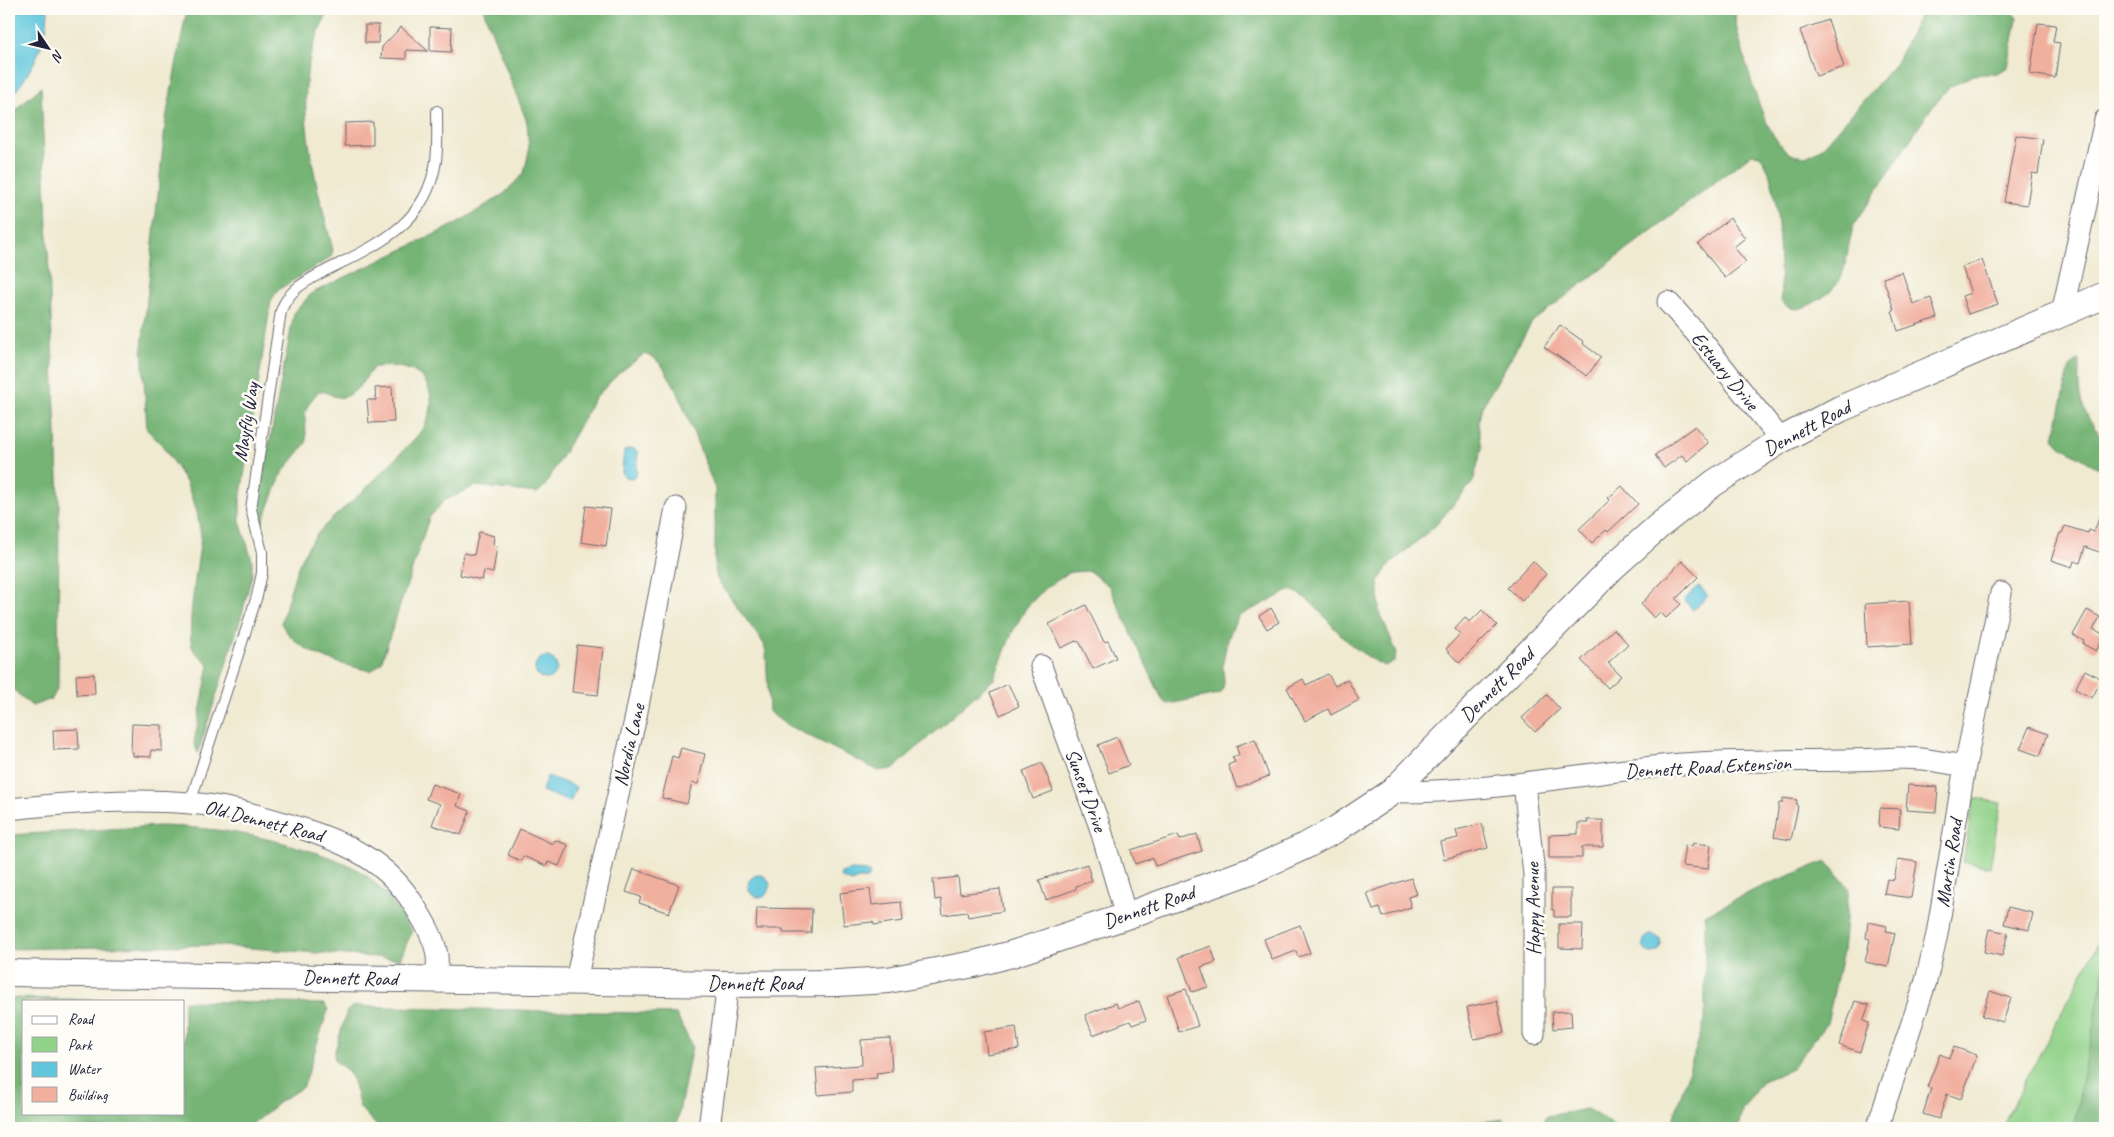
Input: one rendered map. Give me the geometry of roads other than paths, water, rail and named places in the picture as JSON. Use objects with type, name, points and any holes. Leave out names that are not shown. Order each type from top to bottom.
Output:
[{"type":"street","points":[[2062,314],[2105,120]]},
{"type":"street","name":"Dennett Road","points":[[9,973],[576,980],[728,984],[841,983],[888,980],[924,974],[1012,954],[1126,916],[1247,872],[1305,846],[1335,830],[1392,792],[1615,565],[1660,525],[1714,482],[1781,440],[1840,409],[2105,295]]},
{"type":"street","name":"Estuary Drive","points":[[1668,302],[1695,332],[1781,440]]},
{"type":"street","name":"Nordia Lane","points":[[576,980],[636,716],[676,508]]},
{"type":"street","name":"Martin Road","points":[[1878,1128],[1929,968],[1937,934],[1965,766],[2001,593]]},
{"type":"street","name":"Sunset Drive","points":[[1041,666],[1100,827],[1126,916]]},
{"type":"street","name":"Dennett Road Extension","points":[[1392,792],[1431,792],[1524,784],[1683,764],[1899,758],[1923,759],[1965,766]]},
{"type":"street","name":"Happy Avenue","points":[[1524,784],[1534,874],[1534,1034]]},
{"type":"street","name":"Old Dennett Road","points":[[9,809],[102,801],[190,803],[230,809],[272,819],[329,837],[362,852],[399,883],[433,940],[437,957],[436,979]]},
{"type":"street","points":[[709,1128],[728,984]]},
{"type":"lane","name":"Mayfly Way","points":[[190,803],[257,596],[262,573],[262,552],[250,509],[283,306],[288,296],[301,284],[381,242],[410,218],[432,181],[438,146],[437,111]]},
{"type":"water","points":[[9,9],[48,9],[45,34],[36,58],[24,80],[9,100]]},
{"type":"water","points":[[634,449],[638,452],[636,475],[632,478],[625,477],[622,472],[624,451]]},
{"type":"water","points":[[1699,586],[1708,596],[1693,610],[1684,600]]},
{"type":"water","points":[[546,657],[554,660],[557,668],[554,676],[546,679],[538,676],[535,668],[538,660]]},
{"type":"water","points":[[547,776],[576,787],[570,802],[542,791]]},
{"type":"water","points":[[851,870],[868,871],[870,876],[867,879],[858,879],[852,882],[840,877],[841,873]]},
{"type":"water","points":[[759,875],[767,878],[770,886],[767,894],[759,897],[751,894],[748,886],[751,878]]},
{"type":"water","points":[[1648,935],[1656,935],[1661,940],[1659,951],[1648,953],[1643,948],[1643,940]]}]
